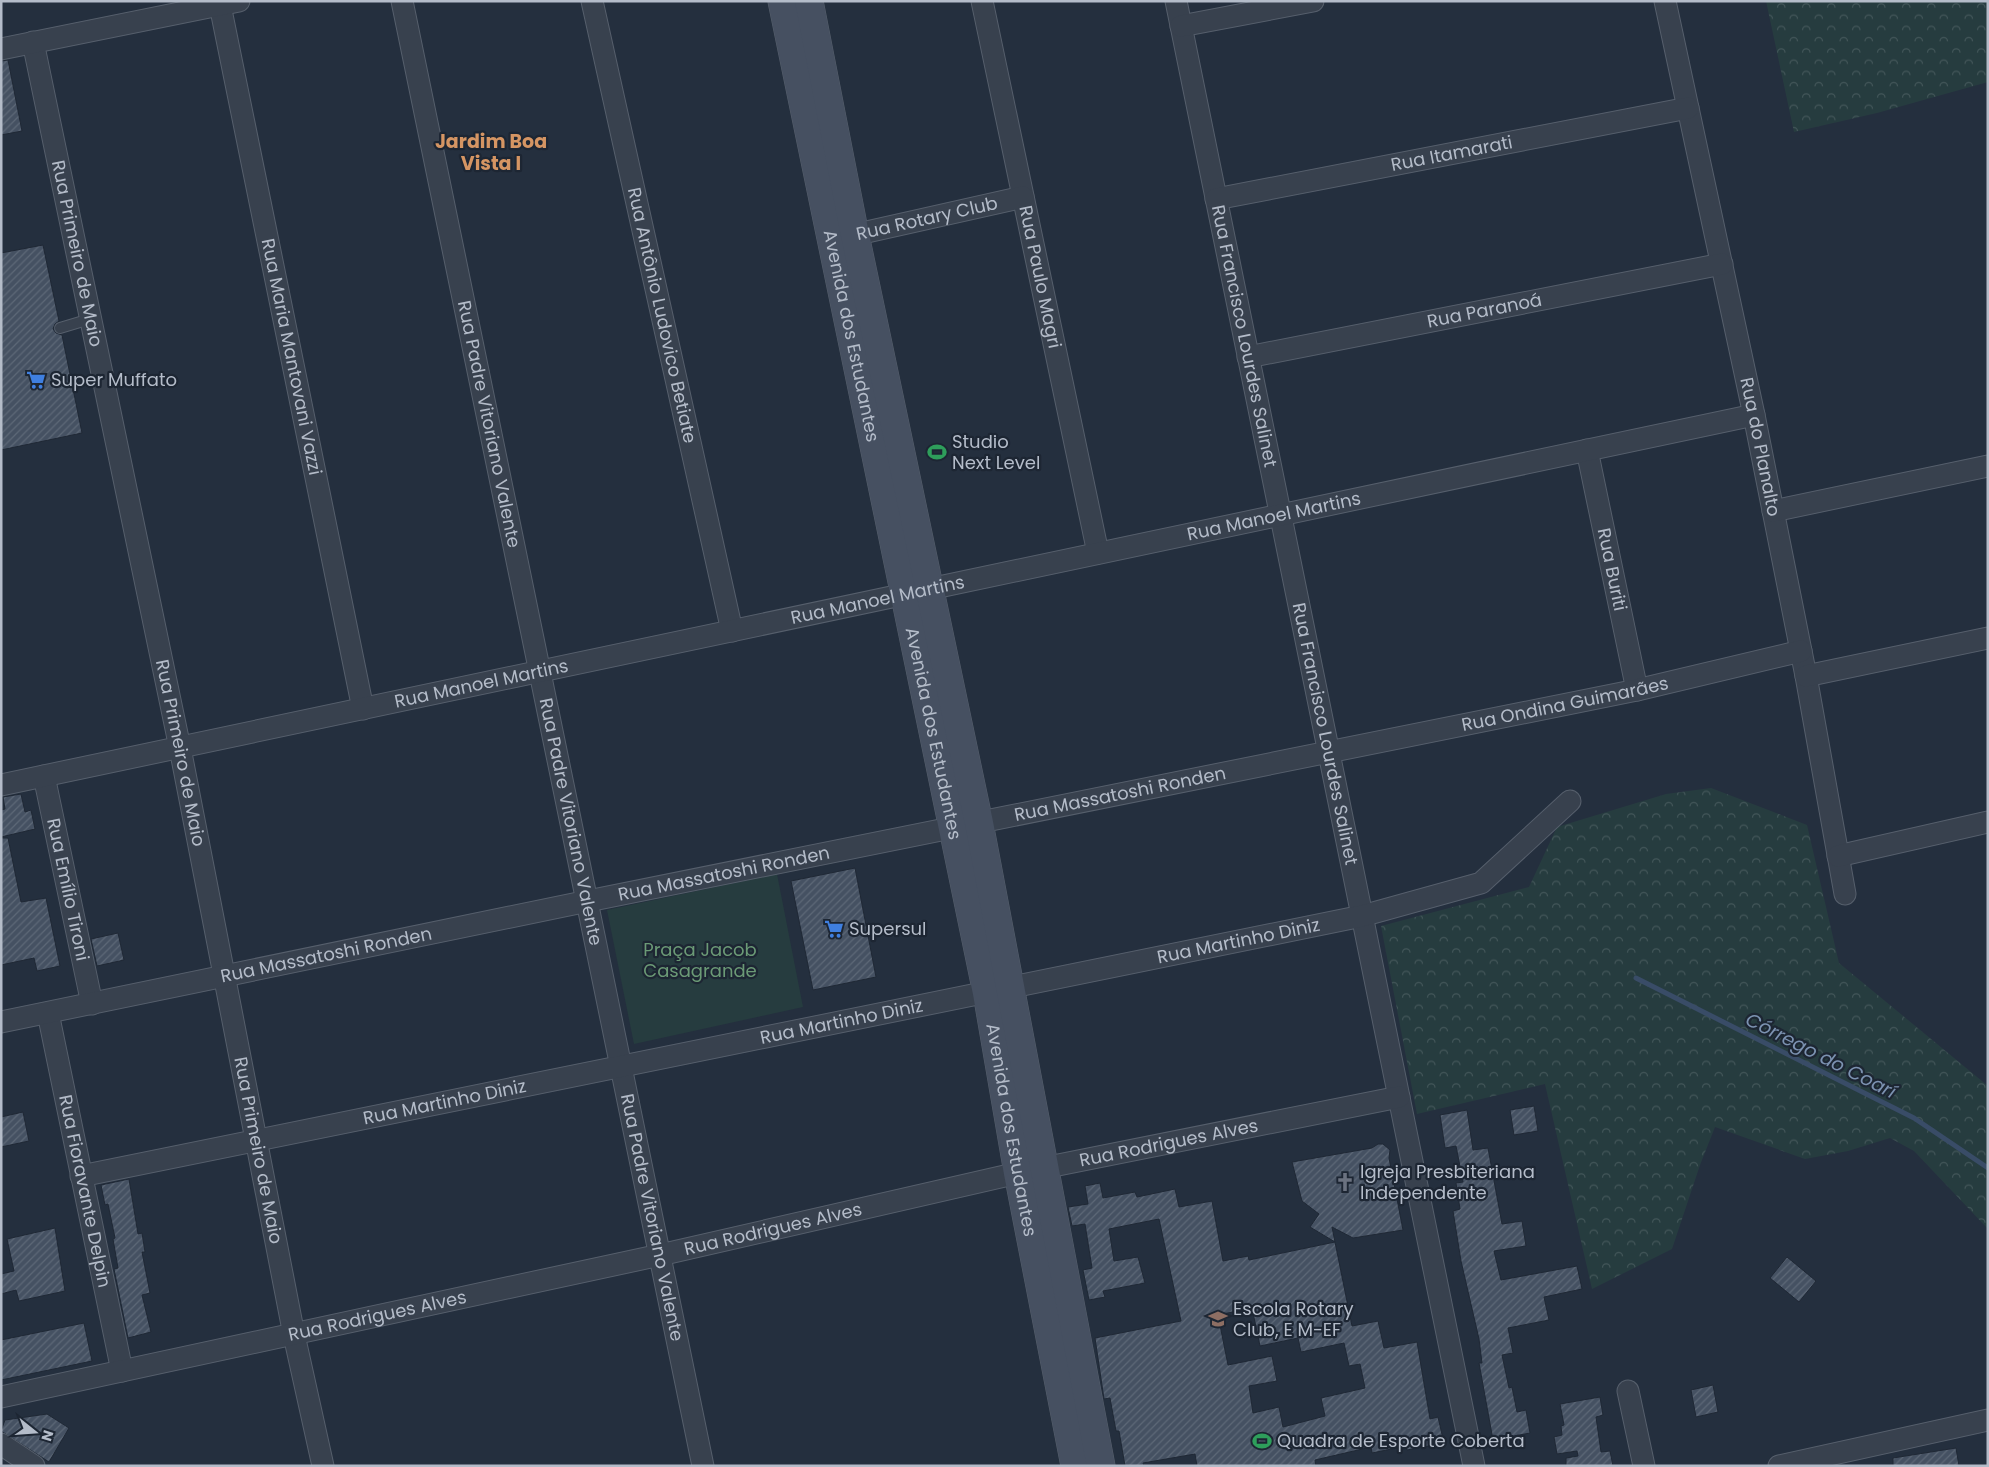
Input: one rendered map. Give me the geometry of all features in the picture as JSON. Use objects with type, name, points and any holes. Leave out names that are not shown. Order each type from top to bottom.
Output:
[{"type":"street","name":"Rua Padre Vitoriano Valente","points":[[402,1],[704,1466]]},
{"type":"street","name":"Rua Antônio Ludovico Betiate","points":[[592,1],[732,631]]},
{"type":"street","name":"Avenida dos Estudantes","points":[[782,1],[842,238],[917,592],[953,829],[999,990],[1046,1168],[1071,1305],[1079,1418],[1075,1466]]},
{"type":"street","name":"Avenida dos Estudantes","points":[[809,1],[842,238]]},
{"type":"street","name":"Rua Paulo Magri","points":[[982,1],[1098,553]]},
{"type":"street","name":"Rua Francisco Lourdes Salinet","points":[[1176,1],[1399,1097],[1470,1465]]},
{"type":"street","points":[[1181,26],[1313,1]]},
{"type":"street","name":"Rua do Planalto","points":[[1664,1],[1754,415],[1806,676],[1845,894]]},
{"type":"street","points":[[1,49],[229,3]]},
{"type":"street","name":"Rua Maria Mantovani Vazzi","points":[[229,3],[363,709]]},
{"type":"street","name":"Rua Primeiro de Maio","points":[[33,42],[180,748],[224,977],[258,1140],[294,1335],[323,1466]]},
{"type":"street","name":"Rua Itamarati","points":[[1216,200],[1688,108]]},
{"type":"street","name":"Rua Rotary Club","points":[[842,238],[1023,197]]},
{"type":"street","name":"Rua Paranoá","points":[[1248,357],[1722,264]]},
{"type":"street","name":"Rua Manoel Martins","points":[[1,785],[1754,415]]},
{"type":"street","name":"Rua Buriti","points":[[1587,450],[1637,690]]},
{"type":"street","points":[[1773,511],[1988,466]]},
{"type":"street","name":"Avenida dos Estudantes","points":[[917,592],[980,824],[1018,1173],[1045,1311],[1079,1418],[1101,1466]]},
{"type":"street","points":[[1806,676],[1988,638]]},
{"type":"street","name":"Rua Ondina Guimarães","points":[[1329,752],[1637,690],[1801,650]]},
{"type":"street","name":"Rua Massatoshi Ronden","points":[[1,1022],[588,901],[980,824],[1329,752]]},
{"type":"street","name":"Rua Emílio Tironi","points":[[44,776],[92,1004]]},
{"type":"street","name":"Rua Martinho Diniz","points":[[81,1176],[1362,916],[1481,883],[1570,800]]},
{"type":"street","points":[[1838,856],[1988,822]]},
{"type":"street","name":"Rua Fioravante Delpin","points":[[48,1013],[122,1371]]},
{"type":"street","name":"Rua Rodrigues Alves","points":[[1,1397],[660,1255],[1018,1173],[1399,1097]]},
{"type":"street","points":[[1045,1311],[1071,1305]]},
{"type":"street","points":[[1628,1391],[1644,1466]]},
{"type":"street","points":[[1779,1466],[1988,1420]]},
{"type":"street","points":[[1,1444],[34,1466]]},
{"type":"lane","points":[[60,328],[90,319]]},
{"type":"green space","points":[[1766,1],[1988,1],[1988,82],[1877,113],[1794,132]]},
{"type":"green space","points":[[1711,788],[1807,825],[1839,963],[1988,1086],[1988,1229],[1914,1151],[1890,1138],[1848,1151],[1805,1159],[1715,1127],[1700,1165],[1672,1249],[1592,1289],[1545,1084],[1417,1114],[1381,926],[1529,887],[1557,827],[1666,794]]},
{"type":"green space","name":"Praça Jacob Casagrande","points":[[777,874],[803,1007],[634,1044],[607,910]]},
{"type":"building","points":[[8,60],[22,131],[1,135],[1,61]]},
{"type":"building","name":"Super Muffato","points":[[43,245],[59,321],[53,329],[56,333],[62,335],[82,433],[1,450],[1,253]]},
{"type":"building","points":[[21,794],[25,812],[31,810],[35,829],[1,837],[1,810],[5,809],[3,797]]},
{"type":"building","points":[[1,838],[8,838],[21,902],[46,898],[60,966],[37,971],[34,958],[1,965]]},
{"type":"building","name":"Supersul","points":[[855,868],[876,977],[813,990],[791,881]]},
{"type":"building","points":[[118,933],[124,960],[97,966],[91,939]]},
{"type":"building","points":[[1534,1106],[1538,1131],[1514,1135],[1510,1110]]},
{"type":"building","points":[[1467,1110],[1473,1150],[1488,1148],[1502,1224],[1522,1221],[1526,1246],[1494,1251],[1501,1280],[1577,1266],[1582,1289],[1544,1297],[1549,1320],[1508,1328],[1513,1353],[1502,1355],[1509,1388],[1512,1387],[1517,1412],[1526,1410],[1530,1433],[1493,1440],[1479,1363],[1482,1363],[1479,1339],[1461,1261],[1453,1211],[1460,1209],[1456,1183],[1463,1182],[1456,1146],[1445,1148],[1440,1115]]},
{"type":"building","points":[[23,1112],[29,1141],[1,1147],[1,1117]]},
{"type":"building","name":"Igreja Presbiteriana Independente","points":[[1378,1144],[1383,1144],[1390,1150],[1389,1158],[1403,1230],[1353,1238],[1332,1227],[1335,1242],[1310,1227],[1319,1214],[1302,1201],[1292,1162],[1372,1148]]},
{"type":"building","points":[[129,1179],[138,1234],[142,1233],[145,1252],[142,1252],[150,1293],[142,1295],[151,1332],[128,1338],[114,1269],[118,1268],[113,1239],[115,1238],[108,1204],[105,1205],[101,1185]]},
{"type":"building","points":[[1100,1183],[1103,1198],[1135,1192],[1137,1197],[1175,1189],[1179,1207],[1212,1201],[1223,1261],[1248,1256],[1249,1260],[1335,1242],[1352,1326],[1378,1321],[1384,1348],[1417,1342],[1430,1419],[1438,1417],[1444,1443],[1407,1450],[1406,1446],[1372,1453],[1371,1447],[1315,1460],[1316,1466],[1197,1466],[1195,1454],[1143,1463],[1144,1466],[1125,1466],[1119,1431],[1116,1431],[1110,1398],[1104,1399],[1095,1338],[1181,1321],[1159,1219],[1109,1229],[1114,1261],[1138,1257],[1145,1283],[1103,1291],[1105,1297],[1089,1300],[1083,1270],[1092,1268],[1085,1224],[1072,1226],[1068,1207],[1088,1204],[1085,1186]],"holes":[[[1252,1308],[1260,1346],[1298,1338],[1301,1352],[1344,1343],[1349,1366],[1360,1364],[1365,1388],[1321,1398],[1325,1416],[1283,1427],[1279,1407],[1253,1413],[1249,1386],[1277,1381],[1272,1356],[1228,1365],[1218,1315]]]},
{"type":"building","points":[[55,1228],[65,1291],[19,1301],[16,1290],[1,1294],[1,1274],[14,1271],[7,1239]]},
{"type":"building","points":[[1787,1257],[1816,1281],[1799,1302],[1770,1278]]},
{"type":"building","points":[[84,1323],[92,1361],[1,1380],[1,1340]]},
{"type":"building","points":[[1713,1385],[1718,1412],[1696,1417],[1691,1390]]},
{"type":"building","points":[[1600,1397],[1603,1415],[1596,1417],[1601,1452],[1610,1451],[1613,1466],[1566,1466],[1566,1458],[1578,1456],[1577,1451],[1557,1454],[1554,1437],[1562,1435],[1561,1426],[1564,1425],[1560,1404]]},
{"type":"building","points":[[47,1414],[69,1428],[49,1462],[1,1431],[5,1420]]},
{"type":"building","points":[[1956,1448],[1959,1466],[1893,1466],[1893,1458]]},
{"type":"waterway","name":"Córrego do Coarí","points":[[1636,978],[1914,1118],[1988,1168]]},
{"type":"place","name":"Super Muffato","points":[[36,380]]},
{"type":"place","name":"Studio Next Level","points":[[937,452]]},
{"type":"place","name":"Supersul","points":[[834,929]]},
{"type":"place","name":"Igreja Presbiteriana Independente","points":[[1345,1182]]},
{"type":"place","name":"Escola Rotary Club, E M-EF","points":[[1218,1319]]},
{"type":"place","name":"Quadra de Esporte Coberta","points":[[1262,1441]]},
{"type":"district","name":"Jardim Boa Vista I","points":[[491,152]]}]
